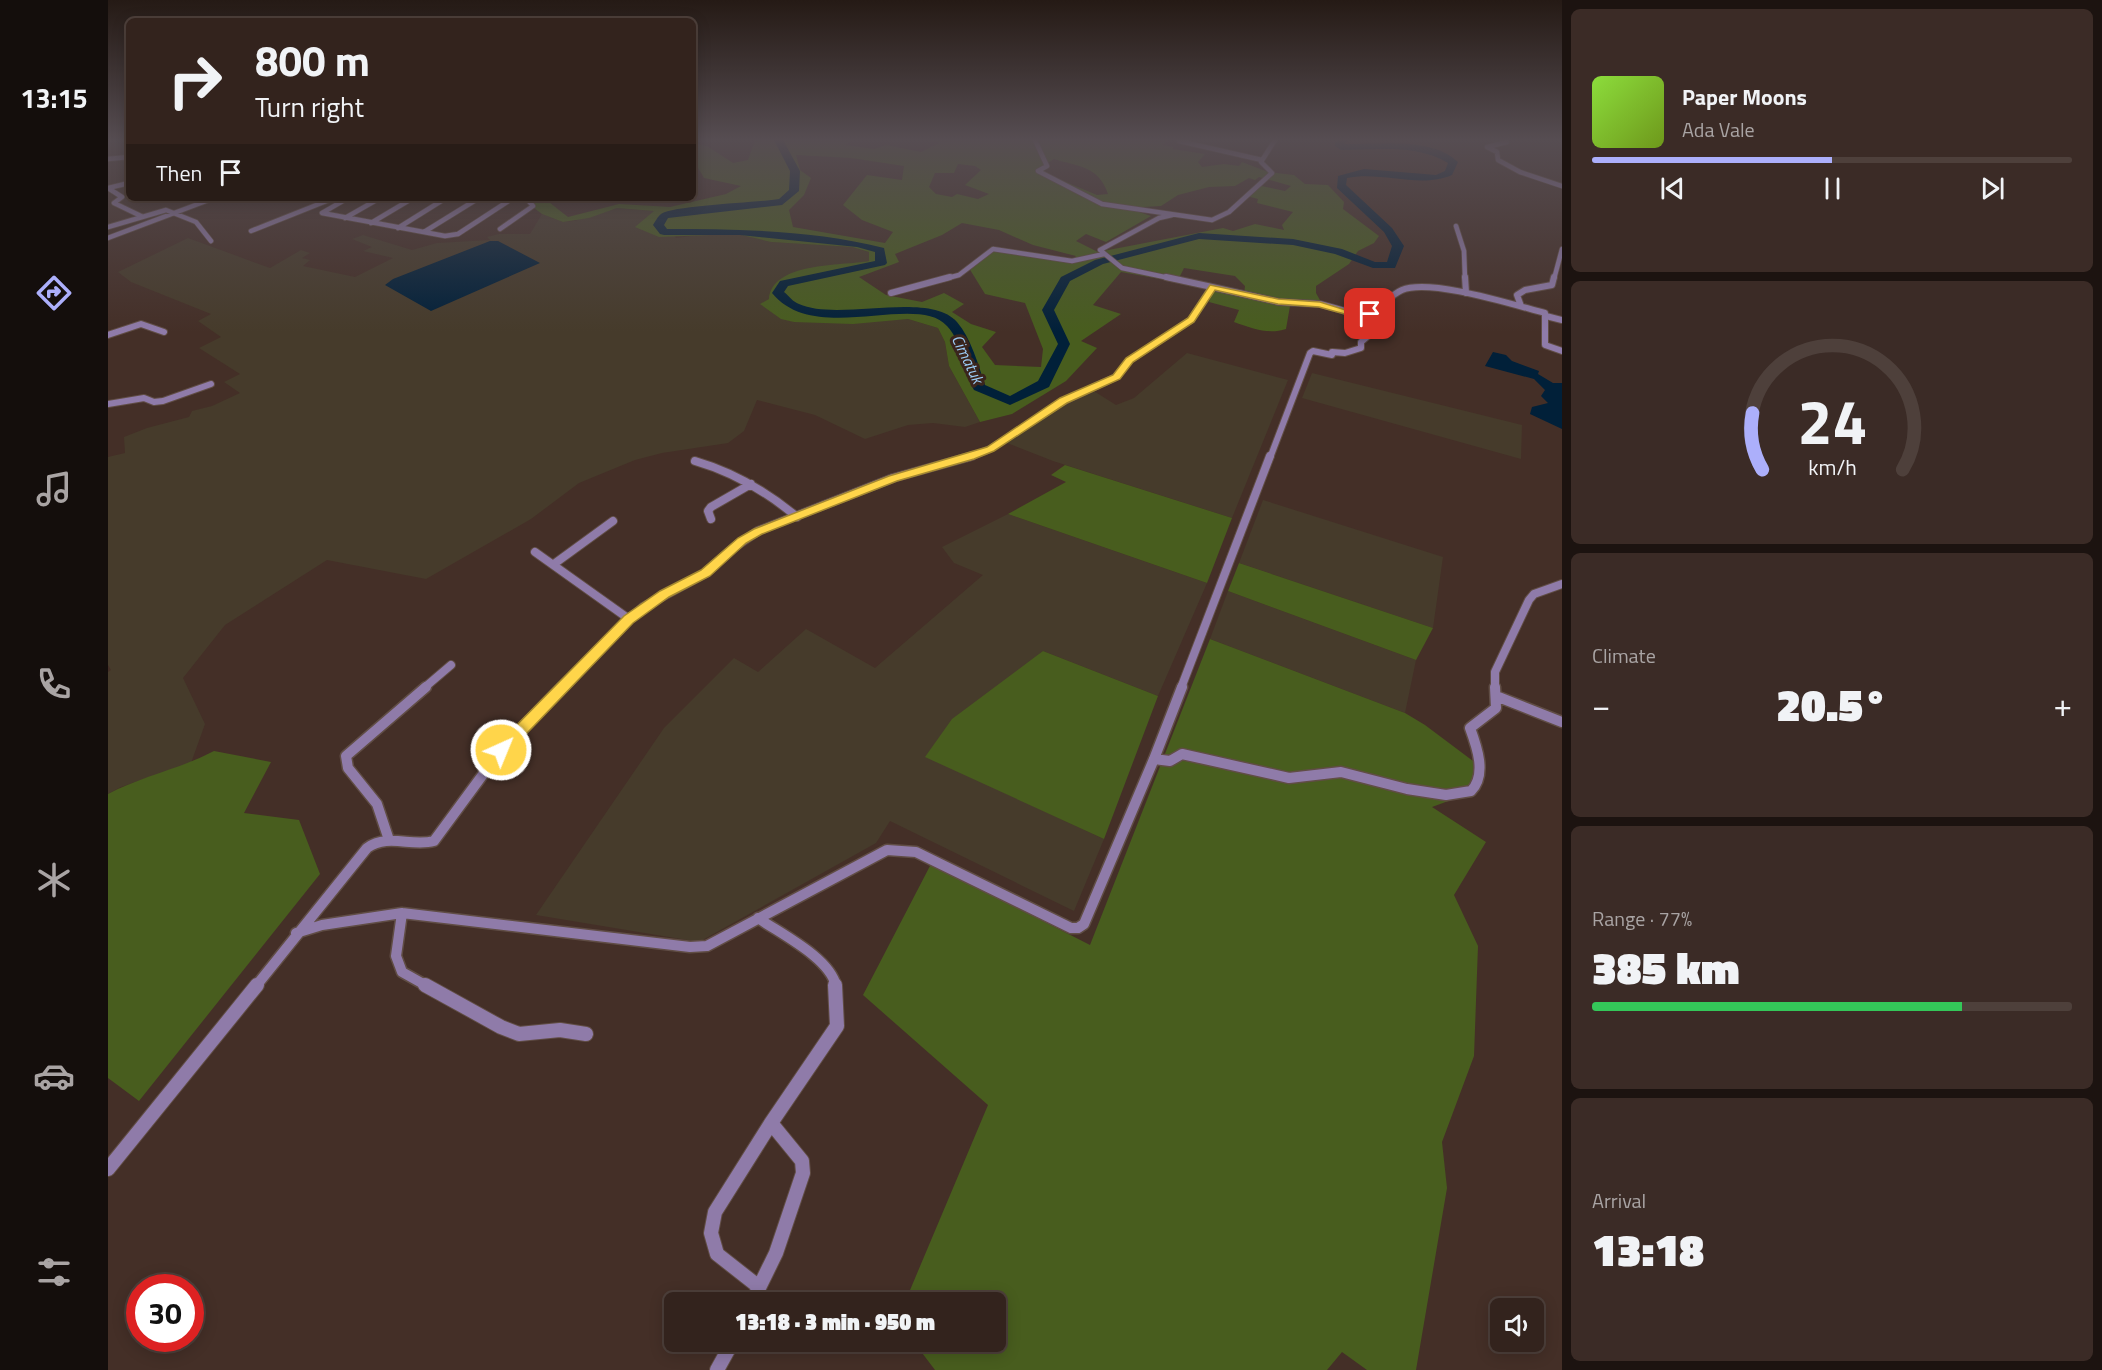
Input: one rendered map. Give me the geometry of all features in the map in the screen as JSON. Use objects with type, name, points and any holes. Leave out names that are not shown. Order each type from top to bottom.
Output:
[{"type":"street","points":[[116,204],[141,216]]},
{"type":"street","points":[[108,238],[199,204]]},
{"type":"street","points":[[251,231],[319,204]]},
{"type":"street","points":[[338,204],[322,213],[445,236],[458,234],[504,204]]},
{"type":"street","points":[[345,218],[370,204]]},
{"type":"street","points":[[371,223],[403,204]]},
{"type":"street","points":[[398,228],[437,204]]},
{"type":"street","points":[[424,232],[469,204]]},
{"type":"street","points":[[500,229],[533,206],[531,204]]},
{"type":"street","points":[[1102,204],[1212,220],[1218,219],[1237,204]]},
{"type":"street","points":[[108,227],[163,210],[196,222],[211,241]]},
{"type":"street","points":[[1172,215],[1159,218],[1102,248],[1101,251],[1118,266],[1278,302],[1320,304],[1351,315],[1367,315],[1395,294],[1408,289],[1430,288],[1467,293],[1542,311],[1546,316],[1562,320]]},
{"type":"street","points":[[1456,226],[1464,251],[1467,293]]},
{"type":"street","points":[[891,293],[955,277],[993,249],[1072,261],[1105,255]]},
{"type":"street","points":[[1521,306],[1517,295],[1528,288],[1547,288],[1552,285],[1562,249]]},
{"type":"street","points":[[1554,274],[1562,276]]},
{"type":"street","points":[[108,1170],[296,933],[372,843],[389,840],[426,845],[434,841],[501,750],[629,619],[664,594],[706,573],[742,540],[758,531],[893,478],[970,457],[990,449],[1064,400],[1116,377],[1130,360],[1191,320],[1212,287]]},
{"type":"street","points":[[296,933],[322,925],[402,913],[690,947],[707,946],[887,850],[916,852],[1071,928],[1078,928],[1084,924],[1154,759],[1310,353],[1313,351],[1332,355],[1332,352],[1345,353],[1361,348],[1361,342],[1374,332],[1372,322],[1367,315]]},
{"type":"street","points":[[1546,316],[1543,338],[1545,345],[1562,351]]},
{"type":"street","points":[[108,335],[141,324],[164,332]]},
{"type":"street","points":[[108,404],[144,398],[154,402],[163,401],[211,384]]},
{"type":"street","points":[[695,461],[729,472],[751,484],[781,502],[797,517]]},
{"type":"street","points":[[711,519],[708,511],[711,507],[751,484]]},
{"type":"street","points":[[554,564],[614,521]]},
{"type":"street","points":[[535,552],[629,619]]},
{"type":"street","points":[[1154,759],[1170,760],[1182,754],[1289,778],[1341,771],[1407,789],[1446,795],[1471,791],[1479,780],[1478,749],[1470,728],[1496,708],[1494,672],[1529,600],[1534,594],[1562,584]]},
{"type":"street","points":[[389,840],[387,825],[375,800],[348,769],[345,763],[346,756],[451,665]]},
{"type":"street","points":[[1496,696],[1562,722]]},
{"type":"street","points":[[402,913],[396,956],[402,972],[501,1027],[519,1034],[560,1030],[586,1034]]},
{"type":"street","points":[[758,918],[825,964],[834,978],[836,988],[837,1026],[771,1123],[715,1212],[711,1233],[717,1254],[759,1287]]},
{"type":"street","points":[[757,1292],[776,1253],[802,1173],[801,1161],[771,1123]]},
{"type":"street","points":[[717,1370],[728,1352]]},
{"type":"shaded area","points":[[617,208],[655,211],[676,238],[705,234],[737,234],[771,242],[852,247],[869,252],[869,261],[845,265],[761,304],[794,322],[908,319],[938,328],[945,342],[949,366],[980,422],[965,427],[933,423],[908,425],[865,439],[815,415],[757,400],[744,431],[728,443],[662,453],[635,460],[579,483],[531,519],[426,579],[327,560],[225,625],[183,678],[205,724],[191,763],[121,787],[108,794],[108,672],[111,670],[108,665],[108,457],[125,453],[124,437],[147,428],[189,417],[192,411],[212,406],[240,393],[224,382],[240,374],[199,348],[221,337],[198,321],[211,314],[131,282],[118,272],[188,238],[270,268],[301,250],[310,253],[302,258],[310,260],[303,266],[355,277],[393,258],[363,251],[372,247],[352,239],[363,235],[412,250],[437,243],[490,240],[487,237],[499,234],[530,234],[542,214],[563,222]]},
{"type":"shaded area","points":[[1187,353],[1288,380],[1232,518],[1053,461],[1002,441],[1089,388],[1116,405],[1134,398]]},
{"type":"shaded area","points":[[1312,373],[1522,425],[1521,459],[1302,398]]},
{"type":"shaded area","points":[[1263,500],[1443,557],[1433,628],[1239,563]]},
{"type":"shaded area","points":[[1008,514],[1207,583],[1158,696],[1043,651],[926,756],[1104,839],[1074,911],[890,821],[876,843],[699,942],[536,915],[664,728],[734,658],[758,672],[806,629],[875,668],[983,575],[954,563],[942,547]]},
{"type":"shaded area","points":[[1228,591],[1416,660],[1405,713],[1210,639]]},
{"type":"green space","points":[[529,204],[551,204],[568,217],[619,204],[670,207],[683,204],[795,204],[789,210],[793,227],[885,243],[893,232],[862,220],[844,204],[1164,204],[1143,207],[1139,212],[1151,216],[1106,242],[1086,234],[1076,241],[1098,252],[1223,228],[1233,231],[1255,224],[1284,230],[1282,225],[1293,212],[1261,204],[1344,204],[1343,209],[1379,236],[1374,243],[1358,251],[1349,264],[1316,286],[1316,293],[1321,302],[1290,306],[1286,329],[1279,331],[1260,330],[1234,322],[1239,310],[1209,302],[1214,289],[1244,295],[1245,286],[1235,276],[1184,268],[1177,282],[1121,272],[1093,305],[1121,314],[1081,341],[1097,348],[1066,381],[1012,414],[980,422],[949,366],[945,342],[938,328],[908,319],[853,324],[794,322],[781,319],[760,304],[769,299],[773,287],[782,278],[810,268],[869,261],[869,252],[852,247],[771,242],[737,234],[659,237],[635,227],[654,211],[617,208],[589,218],[563,222],[542,214]],"holes":[[[962,223],[999,230],[1033,245],[1076,256],[1069,263],[999,249],[988,251],[969,268],[985,294],[1025,303],[1043,349],[1041,367],[995,365],[982,347],[996,332],[971,324],[952,312],[964,304],[944,293],[922,302],[886,295],[859,277],[899,262],[895,254],[942,235]]]},
{"type":"green space","points":[[1065,465],[1232,518],[1207,583],[1008,514],[1066,482],[1051,475]]},
{"type":"green space","points":[[1239,563],[1433,628],[1416,660],[1228,591]]},
{"type":"green space","points":[[1210,639],[1405,713],[1425,725],[1481,767],[1462,796],[1432,807],[1486,842],[1454,895],[1478,946],[1474,1056],[1442,1142],[1447,1188],[1416,1370],[1367,1370],[1342,1352],[1327,1370],[935,1370],[921,1352],[1006,1352],[1006,1292],[909,1292],[988,1105],[863,995],[931,864],[1090,945]]},
{"type":"green space","points":[[1043,651],[1158,696],[1104,839],[925,757],[952,719]]},
{"type":"green space","points":[[214,751],[271,762],[244,813],[299,820],[320,874],[139,1101],[108,1078],[108,794]]},
{"type":"water","points":[[490,241],[498,241],[540,263],[431,311],[385,285],[393,279]]},
{"type":"water","points":[[1493,352],[1506,355],[1512,361],[1539,371],[1538,374],[1553,383],[1562,383],[1562,429],[1530,414],[1532,407],[1548,403],[1541,396],[1545,390],[1534,379],[1485,366]]},
{"type":"waterway","name":"Cimatuk","points":[[770,204],[682,212],[664,216],[658,225],[664,232],[740,232],[857,244],[880,250],[881,263],[784,284],[778,293],[792,306],[812,312],[835,314],[910,311],[932,314],[949,321],[958,332],[979,387],[1010,401],[1044,384],[1064,344],[1048,310],[1065,279],[1099,262],[1199,236],[1293,242],[1338,251],[1373,265],[1391,266],[1398,246],[1388,230],[1360,204]]},
{"type":"route","points":[[501,750],[629,619],[664,594],[706,573],[742,540],[758,531],[860,490],[990,449],[1064,400],[1091,386],[1116,377],[1130,360],[1191,320],[1212,287],[1278,302],[1320,304],[1351,315],[1370,314]]}]
